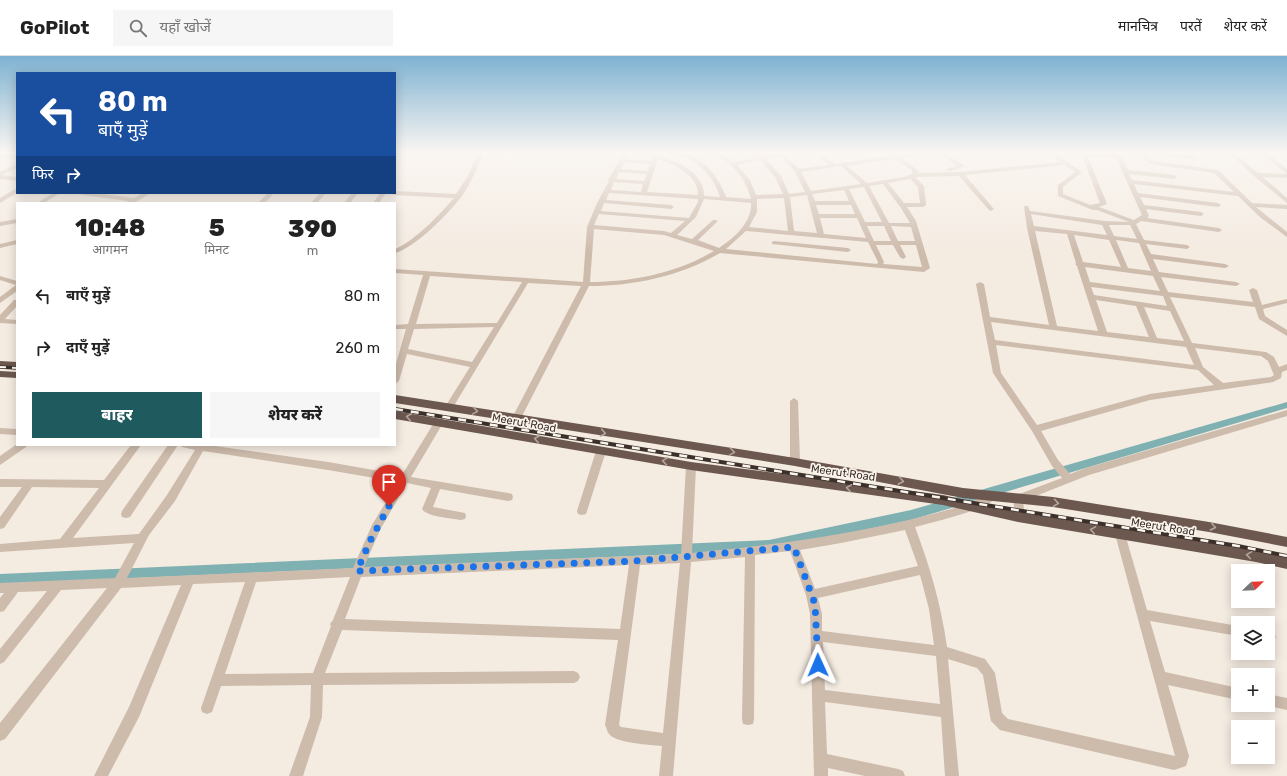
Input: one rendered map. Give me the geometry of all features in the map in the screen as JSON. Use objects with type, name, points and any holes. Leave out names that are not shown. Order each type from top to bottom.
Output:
[{"type":"highway","points":[[0,364],[16,365]]},
{"type":"highway","points":[[0,374],[16,375]]},
{"type":"highway","name":"Meerut Road","points":[[396,399],[795,462],[970,502],[1020,517],[1256,556],[1287,563]]},
{"type":"highway","name":"Meerut Road","points":[[396,415],[691,466],[943,500],[970,502],[991,497],[1053,502],[1209,527],[1287,542]]},
{"type":"street","points":[[397,251],[433,223],[459,196],[465,186]]},
{"type":"street","points":[[517,418],[586,284],[590,228],[608,186]]},
{"type":"street","points":[[643,194],[646,186]]},
{"type":"street","points":[[673,235],[695,215],[702,198],[698,186]]},
{"type":"street","points":[[720,186],[724,200]]},
{"type":"street","points":[[396,271],[586,284],[615,284],[659,276],[694,263],[721,250],[745,229],[754,211],[754,199],[749,186]]},
{"type":"street","points":[[783,186],[787,196],[791,232]]},
{"type":"street","points":[[805,186],[809,193],[821,235]]},
{"type":"street","points":[[606,191],[724,200],[787,196],[862,186]]},
{"type":"street","points":[[866,186],[903,257]]},
{"type":"street","points":[[590,228],[641,230],[673,235],[721,250],[810,260],[926,270],[914,225],[902,205],[887,186]]},
{"type":"street","points":[[902,205],[923,205],[921,186]]},
{"type":"street","points":[[971,186],[991,209]]},
{"type":"street","points":[[1061,186],[1060,195],[1095,209],[1135,222],[1146,217],[1132,186]]},
{"type":"street","points":[[1095,209],[1092,206],[1104,204],[1097,186]]},
{"type":"street","points":[[1162,186],[1242,195]]},
{"type":"street","points":[[1232,186],[1263,217],[1287,235]]},
{"type":"street","points":[[1268,186],[1287,202]]},
{"type":"street","points":[[846,188],[881,262],[879,266]]},
{"type":"street","points":[[1,200],[16,191]]},
{"type":"street","points":[[396,193],[459,196]]},
{"type":"street","points":[[42,202],[55,194]]},
{"type":"street","points":[[107,194],[132,202],[146,194]]},
{"type":"street","points":[[262,202],[270,194]]},
{"type":"street","points":[[315,202],[322,194]]},
{"type":"street","points":[[348,202],[354,194]]},
{"type":"street","points":[[1136,195],[1218,205]]},
{"type":"street","points":[[670,218],[674,196]]},
{"type":"street","points":[[601,201],[671,207]]},
{"type":"street","points":[[812,203],[854,203]]},
{"type":"street","points":[[1252,205],[1287,207]]},
{"type":"street","points":[[1142,207],[1200,214]]},
{"type":"street","points":[[1054,328],[1026,210],[1106,223],[1135,222],[1219,230]]},
{"type":"street","points":[[596,212],[690,220]]},
{"type":"street","points":[[816,216],[860,216]]},
{"type":"street","points":[[0,224],[16,221]]},
{"type":"street","points":[[693,240],[715,221]]},
{"type":"street","points":[[1135,222],[1141,242],[1200,368],[1221,386]]},
{"type":"street","points":[[1106,223],[1125,270]]},
{"type":"street","points":[[864,224],[914,225]]},
{"type":"street","points":[[1030,228],[1187,247]]},
{"type":"street","points":[[745,229],[821,235],[872,242],[919,244]]},
{"type":"street","points":[[1070,233],[1102,333]]},
{"type":"street","points":[[810,234],[810,260]]},
{"type":"street","points":[[848,238],[849,263]]},
{"type":"street","points":[[0,246],[16,242]]},
{"type":"street","points":[[774,243],[848,250]]},
{"type":"street","points":[[1148,256],[1225,266]]},
{"type":"street","points":[[1079,264],[1236,284]]},
{"type":"street","points":[[396,378],[427,274]]},
{"type":"street","points":[[0,278],[16,283]]},
{"type":"street","points":[[449,407],[526,281]]},
{"type":"street","points":[[980,284],[995,366],[1000,380],[1035,429],[1063,473]]},
{"type":"street","points":[[1086,284],[1258,306],[1287,301]]},
{"type":"street","points":[[2,298],[16,287]]},
{"type":"street","points":[[1254,290],[1262,317],[1286,332]]},
{"type":"street","points":[[1091,297],[1173,309]]},
{"type":"street","points":[[0,320],[16,303]]},
{"type":"street","points":[[1139,304],[1154,340]]},
{"type":"street","points":[[986,319],[1263,354],[1271,358],[1278,372]]},
{"type":"street","points":[[0,320],[16,322]]},
{"type":"street","points":[[396,327],[499,325]]},
{"type":"street","points":[[991,342],[1200,368]]},
{"type":"street","points":[[404,351],[475,364]]},
{"type":"street","points":[[1035,429],[1150,397],[1273,379],[1278,376],[1278,372],[1287,367]]},
{"type":"street","points":[[794,401],[795,462]]},
{"type":"street","points":[[1020,517],[1018,499],[1063,473],[1287,413]]},
{"type":"street","points":[[296,776],[316,717],[317,679],[336,624],[364,554],[376,528],[438,422]]},
{"type":"street","points":[[0,431],[16,432]]},
{"type":"street","points":[[0,461],[22,446]]},
{"type":"street","points":[[64,542],[135,446]]},
{"type":"street","points":[[126,514],[172,446]]},
{"type":"street","points":[[193,446],[235,448],[437,486],[508,497]]},
{"type":"street","points":[[0,734],[123,576],[142,538],[171,498],[201,447]]},
{"type":"street","points":[[582,511],[601,451]]},
{"type":"street","points":[[666,776],[686,556],[691,466]]},
{"type":"street","points":[[0,483],[107,484]]},
{"type":"street","points":[[0,525],[30,483]]},
{"type":"street","points":[[437,486],[427,509],[461,516]]},
{"type":"street","points":[[0,588],[58,586],[123,576],[189,580],[358,569],[635,561],[750,552],[794,547],[909,525],[970,502]]},
{"type":"street","points":[[909,525],[925,569],[935,610],[941,651],[952,776]]},
{"type":"street","points":[[818,636],[941,651],[975,661],[986,667],[989,673],[996,716],[1005,725],[1174,763],[1179,762],[1181,761],[1182,756],[1120,534]]},
{"type":"street","points":[[0,548],[64,542],[142,538]]},
{"type":"street","points":[[794,547],[812,595],[818,636],[821,776]]},
{"type":"street","points":[[748,719],[750,552]]},
{"type":"street","points":[[635,561],[612,718],[614,730],[618,733],[626,735],[670,741]]},
{"type":"street","points":[[812,595],[925,569]]},
{"type":"street","points":[[207,708],[252,577]]},
{"type":"street","points":[[101,776],[134,712],[189,580]]},
{"type":"street","points":[[0,658],[58,586]]},
{"type":"street","points":[[0,607],[14,588]]},
{"type":"street","points":[[1142,614],[1231,630]]},
{"type":"street","points":[[336,624],[625,635]]},
{"type":"street","points":[[217,680],[574,677]]},
{"type":"street","points":[[1160,677],[1231,692]]},
{"type":"street","points":[[819,695],[946,710]]},
{"type":"street","points":[[1275,701],[1287,704]]},
{"type":"street","points":[[821,760],[898,776]]},
{"type":"waterway","points":[[0,579],[769,545],[911,515],[1287,405]]},
{"type":"railway","points":[[0,367],[16,368]]},
{"type":"railway","points":[[396,409],[1238,546],[1287,556]]},
{"type":"route","points":[[389,506],[376,528],[357,571],[635,561],[686,558],[794,547],[815,604],[818,636],[818,665]]}]
